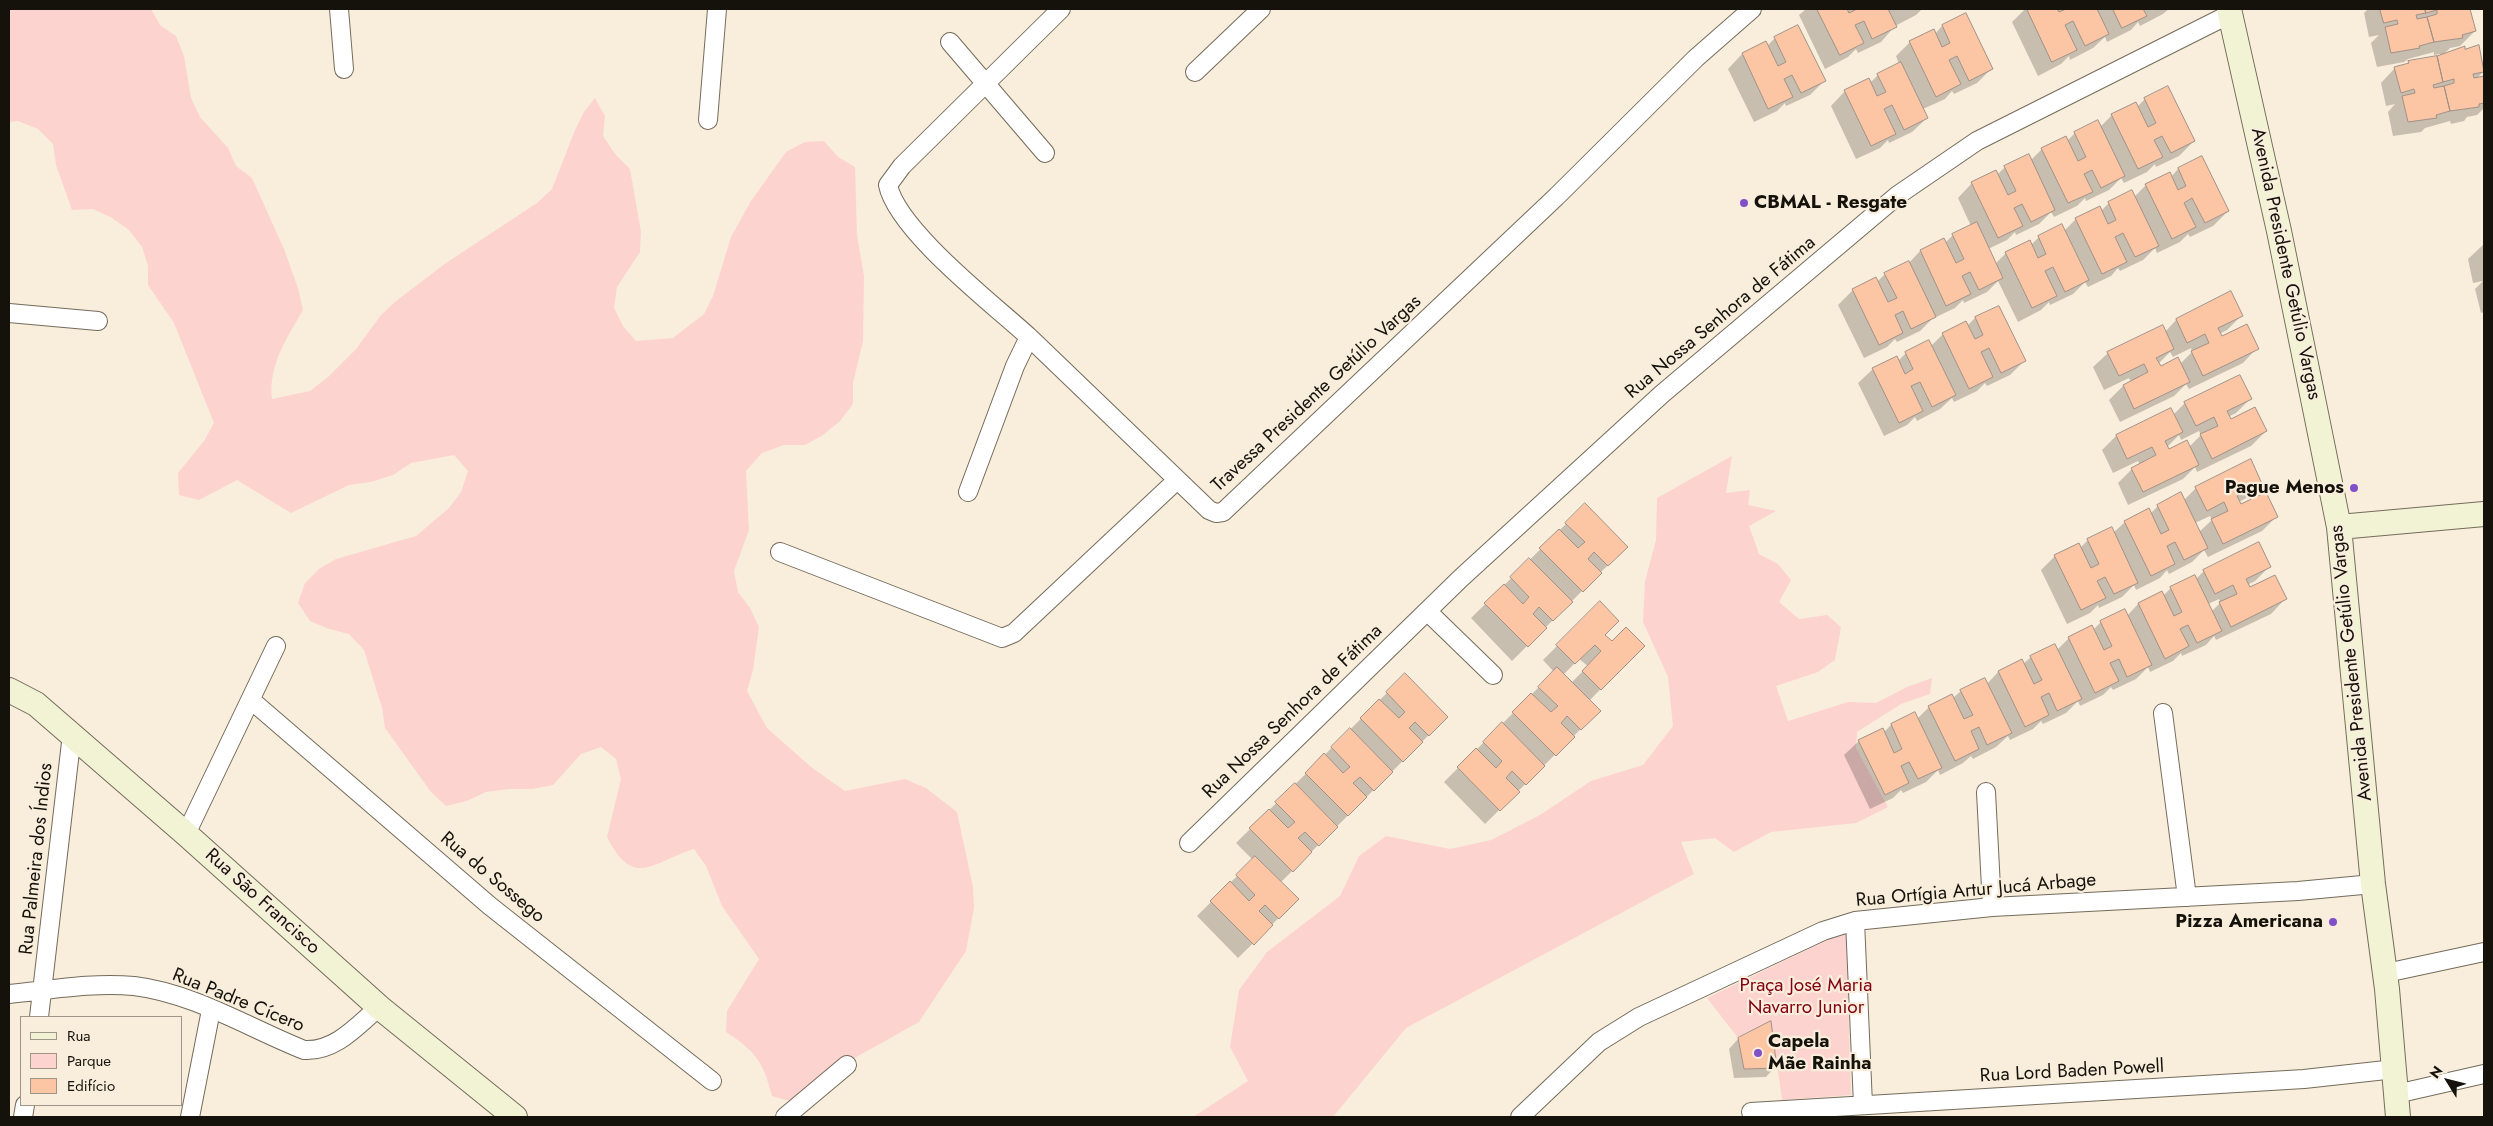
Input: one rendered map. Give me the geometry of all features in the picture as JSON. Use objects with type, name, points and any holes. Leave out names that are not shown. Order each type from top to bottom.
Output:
[{"type":"street","points":[[339,9],[344,69]]},
{"type":"street","points":[[708,120],[717,9]]},
{"type":"street","points":[[984,85],[1061,9]]},
{"type":"street","points":[[1195,72],[1261,9]]},
{"type":"street","name":"Travessa Presidente Getúlio Vargas","points":[[984,85],[902,166],[888,185],[890,195],[915,234],[1029,337],[1177,480],[1210,510],[1216,513],[1229,508],[1556,197],[1696,58],[1752,9]]},
{"type":"street","name":"Avenida Presidente Getúlio Vargas","points":[[2230,11],[2279,231],[2339,527],[2373,884],[2386,973],[2398,1117]]},
{"type":"street","name":"Rua Nossa Senhora de Fátima","points":[[1189,843],[1427,611],[1662,394],[1898,195],[1977,141],[2230,11]]},
{"type":"street","points":[[950,42],[984,85],[1045,153]]},
{"type":"street","points":[[9,313],[98,321]]},
{"type":"street","points":[[968,492],[1015,366],[1029,337]]},
{"type":"street","points":[[780,552],[1002,638],[1014,633],[1177,480]]},
{"type":"street","points":[[2339,527],[2484,514]]},
{"type":"street","points":[[1427,611],[1493,675]]},
{"type":"street","points":[[186,834],[276,646]]},
{"type":"street","name":"Rua São Francisco","points":[[9,690],[36,704],[72,734],[379,1007],[515,1117]]},
{"type":"street","name":"Rua do Sossego","points":[[251,700],[490,906],[712,1080]]},
{"type":"street","points":[[2163,713],[2187,896]]},
{"type":"street","name":"Rua Palmeira dos Índios","points":[[39,1016],[44,989],[72,734]]},
{"type":"street","points":[[1986,792],[1992,907]]},
{"type":"street","name":"Rua Ortígia Artur Jucá Arbage","points":[[1520,1117],[1599,1042],[1639,1017],[1822,931],[1855,921],[1992,907],[2373,884]]},
{"type":"street","points":[[1855,921],[1863,1105]]},
{"type":"street","points":[[2386,973],[2484,952]]},
{"type":"street","name":"Rua Padre Cícero","points":[[9,994],[97,985],[134,986],[165,993],[211,1010],[304,1050],[314,1051],[329,1047],[341,1039],[379,1007]]},
{"type":"street","points":[[190,1117],[211,1010]]},
{"type":"street","points":[[785,1117],[847,1066]]},
{"type":"street","name":"Rua Lord Baden Powell","points":[[1751,1112],[2304,1079],[2395,1069]]},
{"type":"street","points":[[2396,1094],[2484,1074]]},
{"type":"green space","points":[[9,9],[151,9],[160,25],[176,36],[184,56],[191,98],[200,117],[228,148],[236,166],[252,178],[284,249],[298,288],[303,310],[285,342],[276,363],[273,375],[272,399],[310,391],[328,377],[356,349],[381,315],[396,301],[446,263],[537,203],[552,189],[575,130],[584,112],[595,98],[605,116],[603,136],[615,154],[630,169],[641,232],[640,252],[617,287],[614,308],[623,326],[636,341],[673,338],[704,314],[713,296],[731,237],[751,201],[786,152],[805,142],[824,141],[838,157],[855,167],[857,235],[864,276],[863,341],[853,383],[853,404],[840,421],[823,435],[805,445],[784,445],[762,453],[746,471],[749,530],[734,571],[738,592],[750,608],[759,627],[753,670],[747,691],[767,728],[811,767],[845,791],[905,779],[926,788],[957,812],[973,887],[974,908],[966,951],[919,1022],[826,1074],[793,1102],[772,1096],[765,1074],[757,1058],[726,1032],[727,1011],[759,959],[722,906],[706,866],[694,849],[645,868],[635,868],[626,863],[617,853],[607,837],[621,779],[616,759],[601,747],[581,754],[553,785],[532,789],[486,792],[467,801],[446,806],[431,792],[385,728],[382,708],[364,650],[349,634],[329,629],[310,621],[298,603],[305,583],[319,569],[336,559],[416,536],[449,508],[461,492],[468,471],[454,455],[411,463],[393,475],[371,482],[349,485],[291,513],[237,480],[199,500],[179,495],[178,473],[204,441],[214,423],[174,323],[148,285],[148,266],[142,247],[129,230],[112,218],[93,209],[72,210],[56,165],[53,144],[38,129],[18,121],[9,122]]},
{"type":"green space","points":[[1732,456],[1726,493],[1750,490],[1748,505],[1776,511],[1749,526],[1759,554],[1778,564],[1791,580],[1779,602],[1799,619],[1827,615],[1841,627],[1835,660],[1818,672],[1776,686],[1788,721],[1848,702],[1876,703],[1907,687],[1932,678],[1930,694],[1901,704],[1857,732],[1856,748],[1888,807],[1856,823],[1771,832],[1734,852],[1715,838],[1681,842],[1694,874],[1406,1028],[1333,1117],[1193,1117],[1248,1081],[1230,1047],[1239,990],[1267,952],[1340,896],[1359,856],[1386,836],[1450,849],[1491,840],[1540,815],[1591,781],[1643,765],[1673,726],[1668,677],[1643,622],[1645,581],[1656,540],[1657,498]]},
{"type":"green space","name":"Praça José Maria Navarro Junior","points":[[1846,931],[1851,1095],[1782,1100],[1771,1021],[1738,1038],[1707,998]]},
{"type":"building","points":[[1817,9],[1847,9],[1849,13],[1857,9],[1888,9],[1897,27],[1872,39],[1864,21],[1855,25],[1864,43],[1840,55]]},
{"type":"building","points":[[2027,9],[2057,9],[2059,12],[2066,9],[2097,9],[2109,34],[2085,46],[2073,21],[2065,25],[2077,50],[2052,62]]},
{"type":"building","points":[[2113,9],[2143,9],[2147,16],[2122,28]]},
{"type":"building","points":[[2380,9],[2425,9],[2426,13],[2416,15],[2417,19],[2427,17],[2434,42],[2419,46],[2420,48],[2391,53],[2385,27],[2398,24],[2397,20],[2384,23]]},
{"type":"building","points":[[2425,9],[2470,9],[2476,31],[2462,35],[2463,38],[2434,42],[2427,17],[2437,14],[2437,10],[2426,13]]},
{"type":"building","points":[[1966,13],[1993,69],[1969,81],[1957,56],[1949,60],[1961,84],[1936,97],[1909,41],[1934,29],[1942,47],[1950,43],[1942,25]]},
{"type":"building","points":[[1798,25],[1826,81],[1801,93],[1792,75],[1784,79],[1793,97],[1768,109],[1742,53],[1766,41],[1778,66],[1786,62],[1774,37]]},
{"type":"building","points":[[2479,45],[2484,72],[2473,74],[2474,78],[2484,76],[2484,103],[2479,104],[2479,107],[2450,111],[2444,86],[2454,83],[2454,79],[2443,82],[2437,56],[2465,46],[2465,49]]},
{"type":"building","points":[[2437,56],[2443,82],[2433,85],[2434,88],[2444,86],[2450,111],[2436,115],[2437,118],[2408,122],[2402,96],[2415,93],[2414,89],[2401,93],[2394,67],[2409,63],[2408,61]]},
{"type":"building","points":[[1901,62],[1928,118],[1904,130],[1892,105],[1884,109],[1896,134],[1871,146],[1844,90],[1869,78],[1877,96],[1886,92],[1877,74]]},
{"type":"building","points":[[2168,86],[2195,141],[2171,153],[2162,136],[2154,140],[2163,157],[2138,169],[2111,114],[2136,102],[2148,127],[2156,123],[2144,98]]},
{"type":"building","points":[[2098,120],[2125,176],[2101,188],[2092,170],[2084,174],[2093,192],[2068,203],[2041,148],[2066,136],[2078,161],[2086,157],[2074,132]]},
{"type":"building","points":[[2029,154],[2055,210],[2031,222],[2022,204],[2014,208],[2023,226],[1998,238],[1971,182],[1996,170],[2008,195],[2016,191],[2004,166]]},
{"type":"building","points":[[2202,156],[2229,211],[2205,223],[2192,198],[2184,203],[2196,227],[2172,239],[2145,184],[2170,172],[2178,190],[2186,186],[2178,168]]},
{"type":"building","points":[[2132,190],[2159,246],[2135,257],[2123,233],[2115,237],[2127,262],[2102,274],[2075,218],[2100,206],[2108,224],[2116,220],[2108,202]]},
{"type":"building","points":[[1977,222],[2003,278],[1979,290],[1970,272],[1962,276],[1971,294],[1946,306],[1920,250],[1944,238],[1956,263],[1964,259],[1952,234]]},
{"type":"building","points":[[2062,224],[2089,280],[2065,292],[2053,267],[2045,271],[2057,296],[2032,308],[2005,252],[2030,240],[2038,258],[2046,254],[2038,236]]},
{"type":"building","points":[[1909,261],[1936,317],[1911,329],[1903,311],[1895,315],[1903,333],[1879,345],[1852,289],[1876,277],[1888,302],[1897,298],[1884,273]]},
{"type":"building","points":[[2231,291],[2243,316],[2218,328],[2222,336],[2247,324],[2259,349],[2203,376],[2191,351],[2209,343],[2205,334],[2187,343],[2176,319]]},
{"type":"building","points":[[1999,306],[2026,361],[2001,373],[1989,348],[1981,352],[1993,377],[1969,389],[1942,333],[1966,321],[1975,339],[1983,335],[1975,317]]},
{"type":"building","points":[[2163,325],[2174,349],[2156,358],[2161,366],[2178,357],[2190,382],[2134,409],[2123,385],[2148,372],[2144,364],[2119,376],[2107,352]]},
{"type":"building","points":[[1929,340],[1956,395],[1932,407],[1920,382],[1911,386],[1923,411],[1899,423],[1872,368],[1897,356],[1905,374],[1913,369],[1905,352]]},
{"type":"building","points":[[2240,375],[2252,399],[2227,411],[2231,419],[2255,407],[2267,431],[2212,459],[2200,434],[2218,426],[2214,417],[2196,426],[2184,402]]},
{"type":"building","points":[[2171,408],[2183,432],[2165,441],[2169,449],[2187,440],[2199,465],[2143,492],[2131,468],[2156,455],[2152,447],[2127,459],[2116,435]]},
{"type":"building","points":[[2251,459],[2262,484],[2237,496],[2241,504],[2266,492],[2278,517],[2223,544],[2211,519],[2228,511],[2224,502],[2207,511],[2195,487]]},
{"type":"building","points":[[2181,492],[2208,548],[2184,560],[2175,542],[2167,546],[2175,564],[2151,576],[2124,521],[2149,508],[2161,534],[2169,530],[2157,505]]},
{"type":"building","points":[[1585,503],[1628,547],[1608,566],[1594,552],[1588,559],[1602,573],[1583,592],[1539,548],[1559,529],[1578,548],[1585,542],[1565,523]]},
{"type":"building","points":[[2112,527],[2138,583],[2114,594],[2105,577],[2097,581],[2106,598],[2081,610],[2054,555],[2079,543],[2091,568],[2099,564],[2087,539]]},
{"type":"building","points":[[2259,542],[2271,567],[2246,579],[2250,587],[2275,575],[2287,599],[2231,627],[2219,602],[2237,594],[2233,585],[2215,594],[2203,570]]},
{"type":"building","points":[[1529,558],[1573,602],[1553,621],[1539,607],[1533,614],[1547,628],[1528,647],[1484,603],[1504,584],[1523,604],[1529,597],[1510,577]]},
{"type":"building","points":[[2195,575],[2222,631],[2197,643],[2188,625],[2180,629],[2189,646],[2165,659],[2138,603],[2162,591],[2174,616],[2182,612],[2170,587]]},
{"type":"building","points":[[1600,601],[1619,621],[1605,635],[1612,641],[1626,627],[1645,646],[1601,690],[1582,671],[1601,651],[1595,645],[1575,664],[1556,645]]},
{"type":"building","points":[[2125,609],[2152,665],[2127,677],[2119,659],[2110,663],[2119,681],[2095,693],[2068,637],[2092,625],[2104,650],[2112,646],[2100,621]]},
{"type":"building","points":[[2055,644],[2082,699],[2057,711],[2049,693],[2041,697],[2049,715],[2025,727],[1998,671],[2022,659],[2034,684],[2042,680],[2030,656]]},
{"type":"building","points":[[1557,667],[1601,711],[1581,730],[1567,716],[1561,723],[1575,737],[1556,756],[1512,712],[1531,693],[1551,712],[1558,706],[1538,687]]},
{"type":"building","points":[[1405,673],[1448,717],[1429,736],[1415,722],[1409,728],[1423,742],[1403,762],[1360,718],[1379,699],[1399,718],[1405,712],[1386,692]]},
{"type":"building","points":[[1985,678],[2012,733],[1987,745],[1979,727],[1971,731],[1979,749],[1955,761],[1928,706],[1952,694],[1964,719],[1973,715],[1960,690]]},
{"type":"building","points":[[1915,712],[1942,768],[1918,779],[1909,762],[1901,766],[1909,783],[1885,795],[1858,740],[1883,728],[1894,753],[1902,749],[1891,724]]},
{"type":"building","points":[[1502,722],[1545,766],[1526,785],[1512,771],[1506,778],[1520,792],[1500,811],[1457,767],[1476,748],[1496,768],[1502,761],[1483,742]]},
{"type":"building","points":[[1350,728],[1393,772],[1374,791],[1360,777],[1353,783],[1367,797],[1348,816],[1305,773],[1324,753],[1343,773],[1350,767],[1331,747]]},
{"type":"building","points":[[1295,783],[1338,827],[1319,846],[1305,832],[1298,838],[1312,852],[1293,872],[1249,828],[1269,809],[1288,828],[1295,822],[1275,802]]},
{"type":"building","points":[[1255,856],[1299,899],[1279,919],[1265,905],[1259,911],[1273,925],[1254,945],[1210,901],[1230,881],[1249,901],[1255,895],[1236,875]]},
{"type":"building","name":"Capela Mãe Rainha","points":[[1771,1021],[1777,1068],[1744,1069],[1738,1038]]},
{"type":"place","name":"CBMAL - Resgate","points":[[1744,203]]},
{"type":"place","name":"Pague Menos","points":[[2354,488]]},
{"type":"place","name":"Pizza Americana","points":[[2333,922]]},
{"type":"place","name":"Capela Mãe Rainha","points":[[1758,1053]]}]
